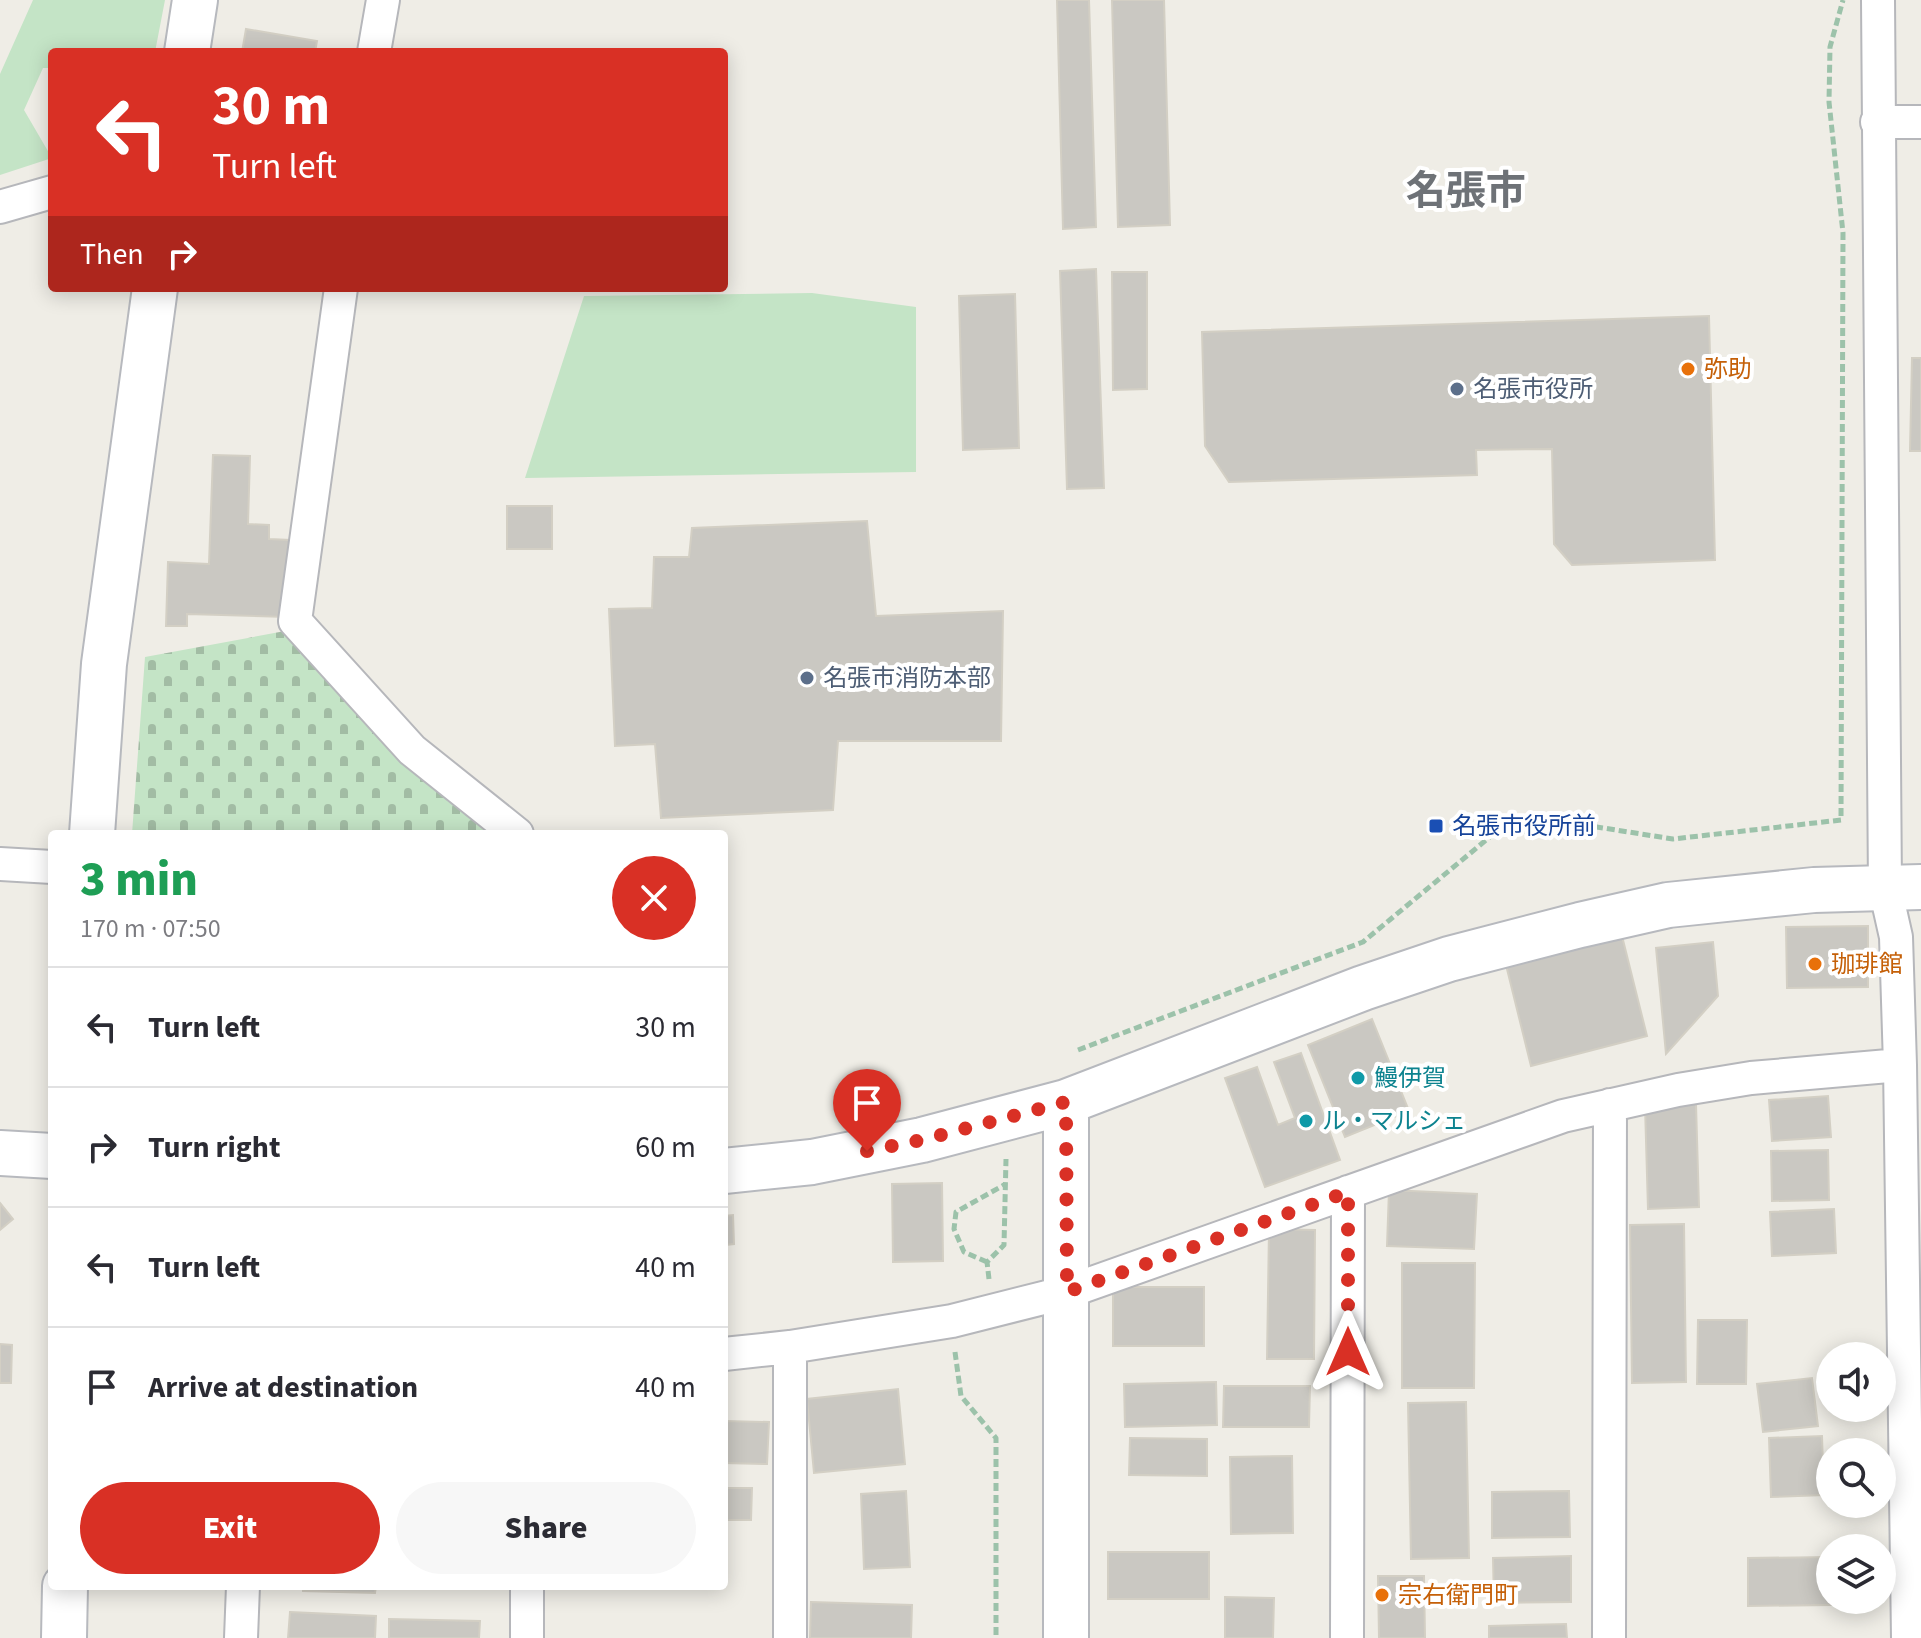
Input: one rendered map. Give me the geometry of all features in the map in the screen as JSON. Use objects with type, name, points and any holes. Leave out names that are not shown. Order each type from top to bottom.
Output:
[{"type":"street","points":[[188,48],[195,0]]},
{"type":"street","points":[[375,48],[383,0]]},
{"type":"street","points":[[1878,0],[1877,122],[1903,888],[1896,937],[1908,1638]]},
{"type":"street","points":[[1877,122],[1921,122]]},
{"type":"street","points":[[0,207],[48,193]]},
{"type":"street","points":[[92,830],[104,664],[154,292]]},
{"type":"street","points":[[340,292],[295,621],[412,750],[512,830]]},
{"type":"street","points":[[0,864],[48,867]]},
{"type":"street","points":[[728,1171],[812,1162],[922,1140],[1066,1102],[1363,988],[1449,959],[1536,936],[1668,905],[1814,890],[1903,888]]},
{"type":"street","points":[[728,1354],[790,1347],[952,1321],[1067,1292],[1563,1116],[1678,1090],[1751,1078],[1900,1065]]},
{"type":"street","points":[[1066,1102],[1066,1638]]},
{"type":"street","points":[[1609,1638],[1610,1105]]},
{"type":"street","points":[[0,1153],[48,1156]]},
{"type":"street","points":[[1347,1638],[1348,1192]]},
{"type":"street","points":[[790,1347],[790,1638]]},
{"type":"street","points":[[64,1638],[65,1590]]},
{"type":"street","points":[[241,1638],[243,1590]]},
{"type":"street","points":[[527,1590],[527,1638]]},
{"type":"path","points":[[1078,1050],[1363,942],[1491,836],[1578,824],[1673,839],[1841,820],[1843,233],[1829,102],[1830,47],[1843,0]]},
{"type":"path","points":[[991,1312],[987,1262],[1004,1245],[1006,1159]]},
{"type":"path","points":[[987,1262],[964,1252],[954,1229],[956,1212],[1004,1185]]},
{"type":"path","points":[[952,1321],[961,1396],[996,1438],[996,1638]]},
{"type":"green space","points":[[33,0],[165,0],[156,48],[48,48],[48,68],[43,68],[24,110],[48,151],[48,159],[0,175],[0,74]]},
{"type":"green space","points":[[812,293],[916,307],[916,472],[525,478],[584,296]]},
{"type":"green space","points":[[285,631],[400,761],[487,830],[132,830],[145,657]]},
{"type":"building","points":[[1057,0],[1089,0],[1096,227],[1063,229]]},
{"type":"building","points":[[1112,0],[1164,0],[1170,225],[1118,227]]},
{"type":"building","points":[[246,29],[317,41],[316,48],[243,48]]},
{"type":"building","points":[[1096,269],[1104,488],[1067,489],[1060,271]]},
{"type":"building","points":[[1112,272],[1147,272],[1147,389],[1113,390]]},
{"type":"building","points":[[1015,294],[1019,448],[963,450],[959,296]]},
{"type":"building","name":"名張市役所","points":[[1709,316],[1715,560],[1572,565],[1554,544],[1552,449],[1476,450],[1477,475],[1229,482],[1205,446],[1202,332]]},
{"type":"building","points":[[1912,358],[1921,358],[1921,451],[1910,451]]},
{"type":"building","points":[[213,455],[250,456],[248,524],[269,525],[269,539],[290,540],[287,617],[187,614],[187,626],[166,626],[168,562],[209,564]]},
{"type":"building","points":[[507,506],[552,506],[552,549],[507,549]]},
{"type":"building","name":"名張市消防本部","points":[[867,521],[876,616],[1003,611],[1001,741],[838,741],[833,810],[661,818],[655,744],[615,746],[609,609],[652,608],[654,557],[689,557],[692,528]]},
{"type":"building","points":[[1868,926],[1868,987],[1787,988],[1786,927]]},
{"type":"building","points":[[1622,936],[1647,1036],[1531,1066],[1506,965]]},
{"type":"building","points":[[1713,942],[1718,996],[1666,1054],[1656,948]]},
{"type":"building","name":"鰻伊賀","points":[[1372,1019],[1409,1111],[1345,1137],[1308,1045]]},
{"type":"building","name":"ル・マルシェ","points":[[1301,1053],[1340,1160],[1265,1187],[1225,1078],[1257,1067],[1278,1125],[1295,1118],[1274,1062]]},
{"type":"building","points":[[1828,1096],[1831,1137],[1772,1141],[1769,1100]]},
{"type":"building","points":[[1696,1104],[1699,1207],[1648,1209],[1645,1106]]},
{"type":"building","points":[[1828,1150],[1829,1200],[1772,1201],[1771,1151]]},
{"type":"building","points":[[942,1183],[943,1261],[893,1262],[892,1184]]},
{"type":"building","points":[[1389,1190],[1477,1194],[1474,1249],[1387,1246]]},
{"type":"building","points":[[0,1203],[13,1219],[0,1230]]},
{"type":"building","points":[[1834,1209],[1836,1253],[1772,1256],[1770,1212]]},
{"type":"building","points":[[733,1215],[734,1244],[728,1245],[728,1216]]},
{"type":"building","points":[[1684,1224],[1686,1382],[1632,1383],[1630,1225]]},
{"type":"building","points":[[1269,1229],[1315,1230],[1314,1359],[1267,1359]]},
{"type":"building","points":[[1402,1263],[1475,1263],[1474,1388],[1402,1388]]},
{"type":"building","points":[[1113,1287],[1204,1287],[1204,1346],[1113,1346]]},
{"type":"building","points":[[1698,1320],[1747,1320],[1746,1384],[1697,1384]]},
{"type":"building","points":[[0,1344],[12,1345],[11,1383],[0,1383]]},
{"type":"building","points":[[1812,1378],[1818,1426],[1763,1432],[1757,1384]]},
{"type":"building","points":[[1216,1382],[1217,1425],[1125,1427],[1124,1384]]},
{"type":"building","points":[[1224,1386],[1310,1386],[1309,1427],[1223,1427]]},
{"type":"building","points":[[1224,1386],[1310,1386],[1309,1427],[1223,1427]]},
{"type":"building","points":[[898,1389],[905,1464],[814,1473],[807,1399]]},
{"type":"building","points":[[1466,1402],[1469,1558],[1411,1559],[1408,1403]]},
{"type":"building","points":[[728,1421],[769,1422],[767,1464],[728,1463]]},
{"type":"building","points":[[1822,1436],[1816,1438],[1816,1495],[1771,1497],[1769,1438]]},
{"type":"building","points":[[1130,1438],[1207,1439],[1207,1476],[1129,1475]]},
{"type":"building","points":[[1292,1456],[1293,1533],[1231,1534],[1230,1457]]},
{"type":"building","points":[[728,1488],[752,1488],[751,1520],[728,1520]]},
{"type":"building","points":[[906,1491],[910,1567],[864,1569],[861,1494]]},
{"type":"building","points":[[1569,1491],[1570,1537],[1492,1538],[1492,1492]]},
{"type":"building","points":[[1108,1552],[1209,1552],[1209,1599],[1108,1599]]},
{"type":"building","points":[[1571,1556],[1571,1602],[1494,1603],[1493,1558]]},
{"type":"building","points":[[1816,1557],[1816,1605],[1748,1606],[1748,1558]]},
{"type":"building","points":[[1378,1576],[1424,1576],[1425,1638],[1379,1638]]},
{"type":"building","points":[[303,1590],[375,1590],[375,1593]]},
{"type":"building","points":[[1225,1597],[1274,1598],[1273,1638],[1225,1638]]},
{"type":"building","points":[[811,1602],[912,1605],[911,1638],[810,1638]]},
{"type":"building","points":[[290,1612],[376,1616],[375,1638],[288,1638]]},
{"type":"building","points":[[389,1619],[480,1621],[479,1638],[389,1638]]},
{"type":"building","points":[[1566,1624],[1567,1638],[1489,1638],[1489,1626]]},
{"type":"place","name":"弥助","points":[[1688,369]]},
{"type":"place","name":"名張市役所","points":[[1457,389]]},
{"type":"place","name":"名張市消防本部","points":[[807,678]]},
{"type":"place","name":"名張市役所前","points":[[1436,826]]},
{"type":"place","name":"珈琲館","points":[[1815,964]]},
{"type":"place","name":"鰻伊賀","points":[[1358,1078]]},
{"type":"place","name":"ル・マルシェ","points":[[1306,1121]]},
{"type":"place","name":"宗右衛門町","points":[[1382,1595]]},
{"type":"district","name":"名張市","points":[[1466,190]]},
{"type":"route","points":[[867,1151],[922,1140],[1066,1102],[1067,1292],[1348,1192],[1348,1352]]}]
